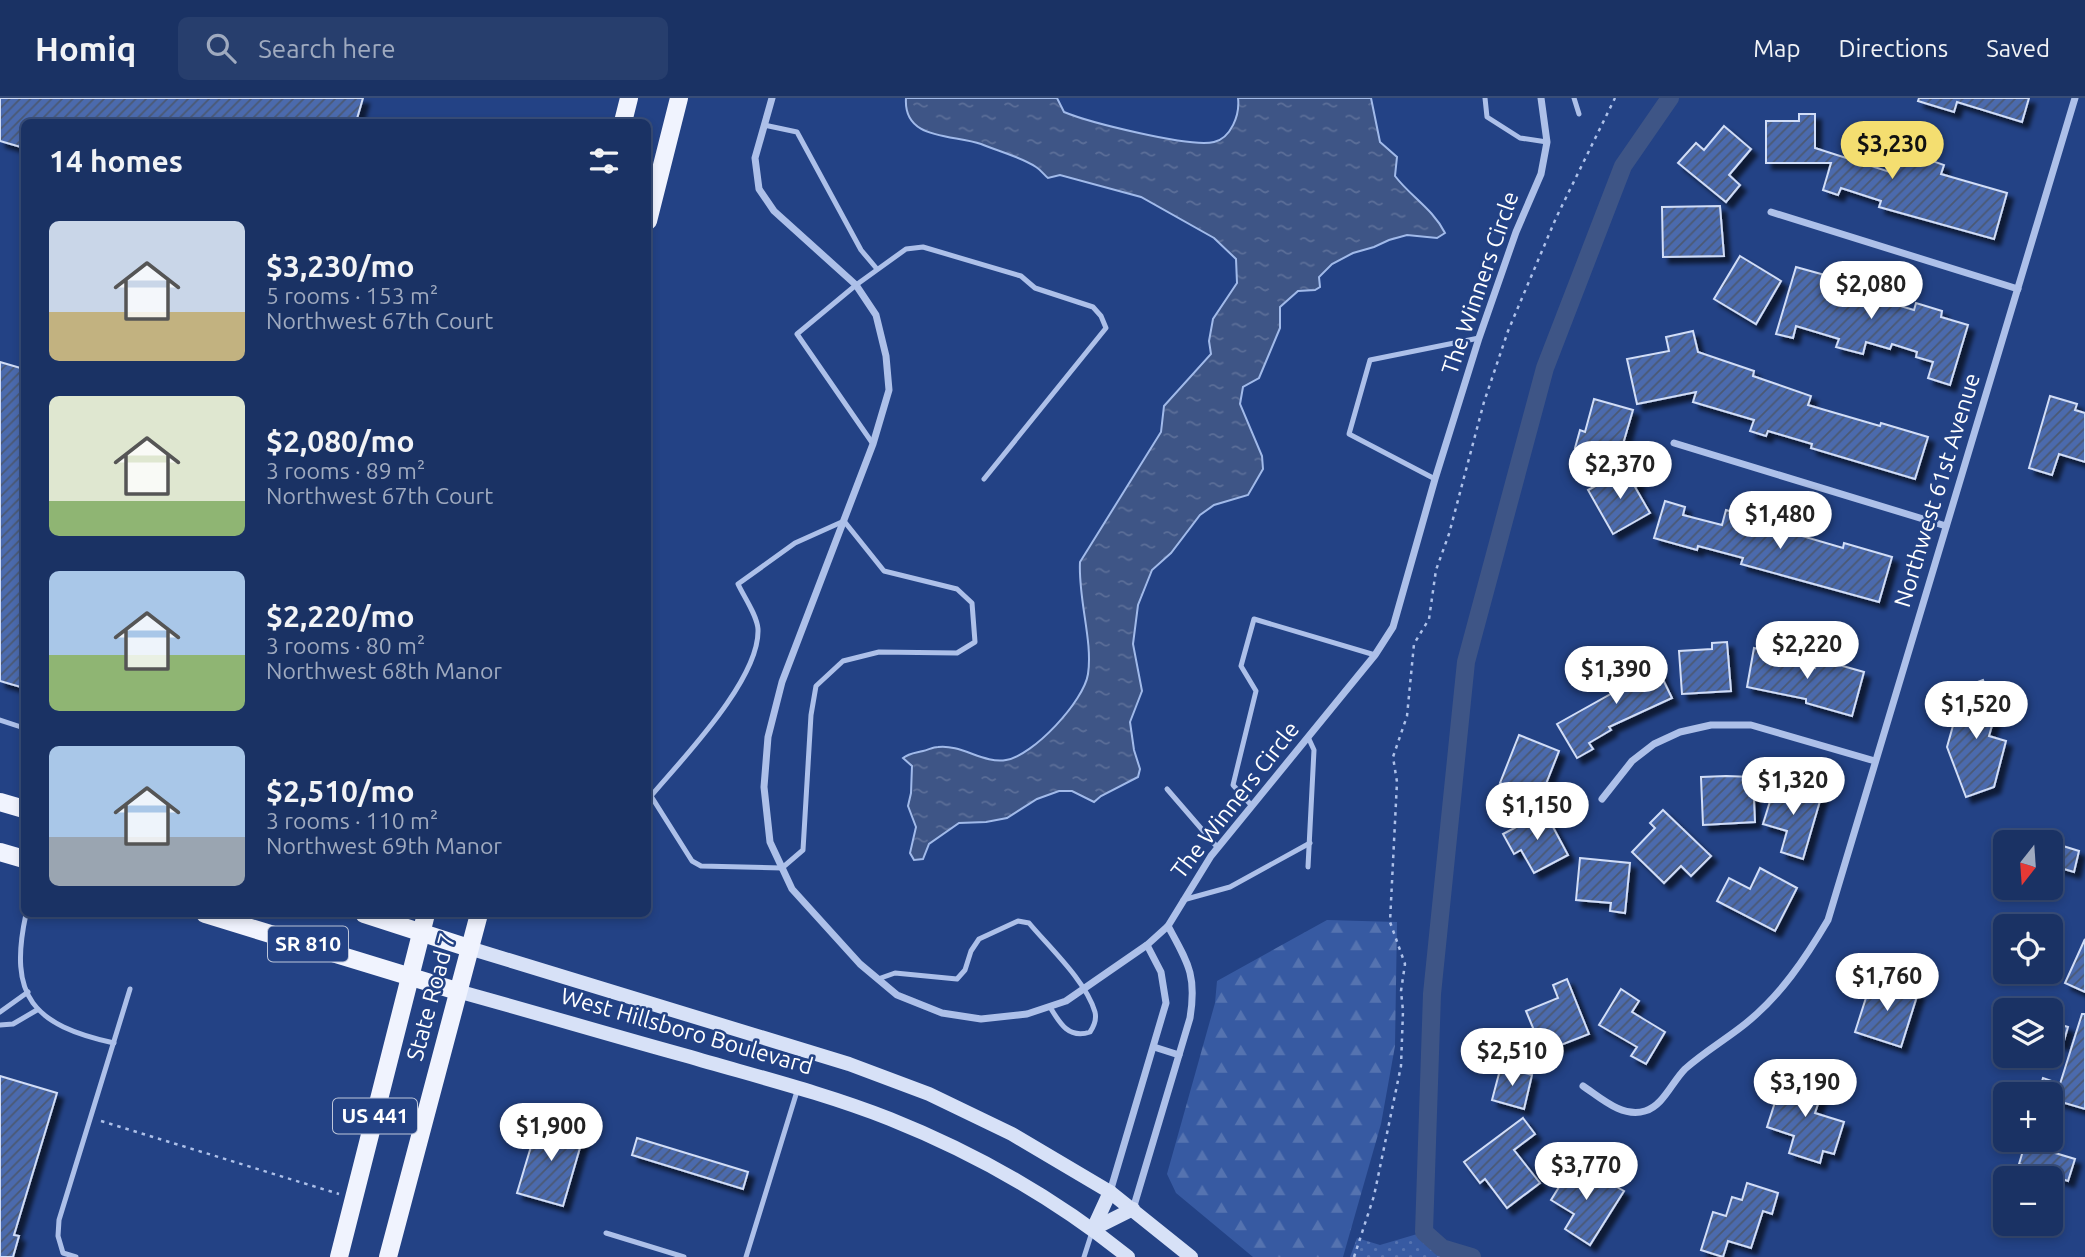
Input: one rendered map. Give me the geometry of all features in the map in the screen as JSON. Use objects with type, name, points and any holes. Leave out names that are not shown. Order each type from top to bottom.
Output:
[{"type":"main road","points":[[624,119],[629,98]]},
{"type":"main road","points":[[651,204],[679,98]]},
{"type":"main road","points":[[0,802],[21,808]]},
{"type":"main road","points":[[0,852],[21,858]]},
{"type":"main road","name":"West Hillsboro Boulevard","points":[[215,917],[457,991]]},
{"type":"main road","name":"West Hillsboro Boulevard","points":[[374,917],[469,948]]},
{"type":"main road","name":"State Road 7","points":[[339,1257],[425,917]]},
{"type":"main road","name":"State Road 7","points":[[388,1257],[478,917]]},
{"type":"street","name":"The Winners Circle","points":[[772,98],[755,158],[760,189],[774,211],[856,285],[876,315],[887,356],[889,390],[873,444],[782,682],[768,737],[764,787],[770,842],[792,889],[860,964],[897,995],[942,1013],[981,1019],[1027,1014],[1066,1001],[1147,945],[1168,926],[1218,848],[1375,655],[1394,626],[1435,479],[1479,338],[1516,232],[1541,174],[1548,142],[1541,98]]},
{"type":"street","name":"Northwest 61st Avenue","points":[[1583,1086],[1626,1113],[1646,1111],[1659,1102],[1678,1076],[1706,1050],[1745,1024],[1782,990],[1808,955],[1828,920],[2075,98]]},
{"type":"street","points":[[1771,212],[2018,289]]},
{"type":"street","points":[[1674,443],[1946,526]]},
{"type":"street","points":[[1602,799],[1632,761],[1654,744],[1680,732],[1711,725],[1751,725],[1875,761]]},
{"type":"street","points":[[1093,1229],[1133,1209],[1179,1055],[1193,997],[1191,969],[1168,926]]},
{"type":"street","points":[[1093,1229],[1110,1192],[1166,1003],[1161,972],[1147,945]]},
{"type":"street","name":"West Hillsboro Boulevard","points":[[469,948],[887,1078],[982,1118],[1056,1158],[1110,1192],[1192,1257]]},
{"type":"street","name":"West Hillsboro Boulevard","points":[[457,991],[798,1088],[888,1118],[1013,1178],[1093,1229],[1128,1257]]},
{"type":"street","points":[[1154,1047],[1179,1055]]},
{"type":"lane","points":[[1485,98],[1487,117],[1520,138],[1548,142]]},
{"type":"lane","points":[[1574,98],[1579,114]]},
{"type":"lane","points":[[764,125],[797,132],[861,250],[877,269]]},
{"type":"lane","points":[[873,444],[797,334],[856,285],[906,249],[923,247],[1021,276],[1035,288],[1094,307],[1106,328],[984,479]]},
{"type":"lane","points":[[1435,479],[1349,434],[1370,360],[1479,338]]},
{"type":"lane","points":[[844,521],[884,571],[957,589],[972,603],[975,642],[957,653],[879,652],[843,661],[816,686],[811,715],[803,850],[782,868],[702,866],[692,861],[651,796],[734,697],[754,650],[758,626],[738,584],[795,543],[844,521]]},
{"type":"lane","points":[[1252,806],[1233,785],[1256,691],[1241,666],[1254,620],[1375,655]]},
{"type":"lane","points":[[0,720],[21,726]]},
{"type":"lane","points":[[1308,737],[1314,750],[1308,867]]},
{"type":"lane","points":[[1167,789],[1218,848]]},
{"type":"lane","points":[[1183,900],[1230,887],[1310,843]]},
{"type":"lane","points":[[26,917],[19,956],[21,979],[37,1010],[48,1020],[67,1028],[114,1042]]},
{"type":"lane","points":[[878,979],[895,973],[957,979],[965,970],[971,951],[979,939],[1018,921],[1029,923],[1084,988],[1096,1013],[1095,1024],[1090,1032],[1080,1035],[1069,1032],[1060,1026],[1050,1007]]},
{"type":"lane","points":[[76,1257],[63,1253],[58,1236],[59,1220],[131,989]]},
{"type":"lane","points":[[0,1012],[28,992]]},
{"type":"lane","points":[[0,1025],[13,1024],[37,1010]]},
{"type":"lane","points":[[746,1257],[798,1088]]},
{"type":"lane","points":[[1084,1257],[1093,1229]]},
{"type":"lane","points":[[606,1233],[684,1257]]},
{"type":"path","points":[[1354,1257],[1374,1196],[1401,1066],[1401,991],[1405,964],[1390,922],[1397,782],[1393,758],[1407,716],[1414,644],[1429,619],[1436,570],[1449,534],[1484,402],[1508,331],[1556,218],[1615,98]]},
{"type":"path","points":[[91,1118],[321,1188]]},
{"type":"green space","points":[[1327,920],[1397,922],[1395,1046],[1381,1124],[1343,1257],[1253,1257],[1176,1193],[1167,1174],[1215,1003],[1217,981]]},
{"type":"green space","points":[[1424,1232],[1442,1248],[1472,1257],[1350,1257],[1357,1238],[1380,1245]]},
{"type":"water","points":[[906,98],[1057,98],[1064,112],[1076,116],[1139,133],[1202,143],[1220,140],[1230,131],[1236,118],[1238,98],[1371,98],[1380,142],[1397,157],[1395,176],[1434,217],[1445,233],[1437,238],[1407,235],[1353,253],[1332,264],[1319,277],[1320,287],[1298,291],[1280,307],[1280,328],[1259,378],[1243,387],[1240,404],[1262,456],[1263,469],[1248,495],[1214,505],[1200,515],[1171,553],[1152,570],[1138,605],[1133,644],[1142,691],[1130,722],[1140,769],[1138,777],[1094,802],[1072,791],[1059,791],[1037,799],[1007,818],[959,823],[929,844],[923,859],[914,860],[910,853],[916,827],[908,806],[912,766],[903,758],[934,747],[947,747],[989,759],[1006,760],[1030,749],[1043,738],[1056,726],[1077,698],[1088,674],[1089,661],[1080,562],[1161,432],[1164,406],[1211,354],[1209,341],[1213,319],[1237,283],[1236,259],[1214,238],[1141,197],[1060,175],[1048,178],[1036,167],[1016,157],[981,144],[921,129],[907,112]]},
{"type":"building","points":[[0,98],[363,98],[357,119],[21,119],[21,147],[0,141]]},
{"type":"building","points":[[1919,98],[2029,98],[2022,122],[1957,102],[1954,112],[1918,101]]},
{"type":"building","points":[[1799,114],[1815,114],[1815,148],[1890,172],[1895,155],[1926,164],[1927,159],[1944,165],[1941,174],[2007,193],[1994,239],[1879,207],[1881,201],[1841,188],[1838,195],[1823,190],[1831,163],[1766,163],[1766,121],[1799,121]]},
{"type":"building","points":[[1724,126],[1751,149],[1729,175],[1740,185],[1726,202],[1678,163],[1696,143],[1704,150]]},
{"type":"building","points":[[1720,206],[1724,256],[1663,257],[1662,207]]},
{"type":"building","points":[[1740,256],[1781,281],[1756,324],[1714,299]]},
{"type":"building","points":[[1796,267],[1875,289],[1873,298],[1914,310],[1916,303],[1942,311],[1941,317],[1968,325],[1950,385],[1928,378],[1933,362],[1916,357],[1917,352],[1892,344],[1890,349],[1866,342],[1863,354],[1836,347],[1839,339],[1796,326],[1793,338],[1776,334]]},
{"type":"building","points":[[1693,331],[1698,352],[1754,371],[1753,376],[1811,396],[1808,405],[1928,437],[1915,479],[1811,448],[1812,444],[1768,431],[1766,436],[1750,431],[1754,420],[1693,402],[1696,392],[1637,404],[1627,359],[1669,351],[1666,337]]},
{"type":"building","points":[[0,362],[21,368],[21,687],[0,681]]},
{"type":"building","points":[[2050,396],[2077,404],[2075,410],[2085,413],[2085,462],[2059,454],[2052,475],[2029,468]]},
{"type":"building","points":[[1594,399],[1633,410],[1618,461],[1575,448],[1580,430],[1585,432]]},
{"type":"building","points":[[1629,468],[1639,485],[1635,487],[1650,513],[1613,534],[1588,490]]},
{"type":"building","points":[[1665,501],[1685,507],[1683,515],[1722,525],[1726,510],[1802,532],[1802,536],[1843,548],[1844,543],[1892,557],[1879,602],[1741,564],[1743,558],[1698,546],[1697,550],[1654,538]]},
{"type":"building","points":[[1727,642],[1731,691],[1682,694],[1679,651],[1712,649],[1712,643]]},
{"type":"building","points":[[1754,648],[1777,653],[1776,660],[1815,668],[1818,659],[1864,672],[1852,716],[1806,703],[1806,699],[1747,687]]},
{"type":"building","points":[[1653,659],[1672,698],[1609,727],[1611,730],[1589,743],[1593,749],[1577,758],[1557,724],[1614,692],[1608,680]]},
{"type":"building","points":[[1983,680],[2000,713],[1995,715],[1989,736],[2006,741],[1994,787],[1966,797],[1947,747],[1956,715],[1962,713],[1965,699],[1961,688]]},
{"type":"building","points":[[1519,735],[1559,751],[1540,799],[1500,783]]},
{"type":"building","points":[[1701,777],[1753,777],[1755,822],[1703,825]]},
{"type":"building","points":[[1775,785],[1799,792],[1800,788],[1822,794],[1803,859],[1781,852],[1787,831],[1763,824]]},
{"type":"building","points":[[1663,810],[1711,856],[1691,876],[1681,866],[1664,883],[1632,852],[1655,828],[1650,823]]},
{"type":"building","points":[[1545,812],[1568,855],[1534,873],[1521,850],[1514,854],[1503,834]]},
{"type":"building","points":[[2063,846],[2079,851],[2074,872],[2063,869]]},
{"type":"building","points":[[1580,858],[1630,863],[1625,913],[1610,911],[1611,903],[1576,900]]},
{"type":"building","points":[[1760,868],[1797,888],[1775,931],[1717,901],[1729,878],[1750,889]]},
{"type":"building","points":[[2085,939],[2085,992],[2065,983]]},
{"type":"building","points":[[1567,979],[1589,1034],[1543,1052],[1526,1011],[1558,998],[1553,985]]},
{"type":"building","points":[[1872,979],[1918,993],[1901,1047],[1855,1032]]},
{"type":"building","points":[[1621,989],[1639,1001],[1632,1012],[1665,1032],[1646,1064],[1631,1056],[1637,1047],[1599,1025]]},
{"type":"building","points":[[2082,1014],[2085,1014],[2085,1109],[2063,1103],[2063,1082],[2061,1082]]},
{"type":"building","points":[[2063,1026],[2068,1027],[2063,1044]]},
{"type":"building","points":[[1501,1066],[1532,1075],[1524,1109],[1492,1100]]},
{"type":"building","points":[[1792,1070],[1814,1077],[1812,1085],[1823,1089],[1815,1113],[1844,1122],[1834,1154],[1823,1151],[1820,1163],[1789,1153],[1794,1136],[1767,1127],[1777,1096],[1783,1098]]},
{"type":"building","points":[[0,1076],[57,1093],[14,1235],[19,1236],[13,1257],[0,1257]]},
{"type":"building","points":[[1523,1118],[1535,1134],[1514,1150],[1540,1183],[1507,1208],[1485,1179],[1480,1183],[1464,1162]]},
{"type":"building","points":[[539,1120],[584,1134],[563,1206],[517,1193]]},
{"type":"building","points":[[637,1138],[748,1172],[743,1189],[632,1155]]},
{"type":"building","points":[[2023,1152],[2052,1152],[2075,1159],[2068,1181],[2063,1179],[2063,1166],[2019,1164]]},
{"type":"building","points":[[1574,1163],[1624,1191],[1590,1245],[1565,1229],[1574,1214],[1551,1200]]},
{"type":"building","points":[[1747,1183],[1778,1193],[1772,1214],[1763,1211],[1751,1248],[1728,1241],[1723,1257],[1701,1250],[1713,1212],[1726,1216],[1732,1197],[1742,1200]]},
{"type":"waterway","points":[[1472,1257],[1442,1248],[1424,1232],[1432,994],[1466,662],[1545,368],[1623,166],[1670,98]]}]
